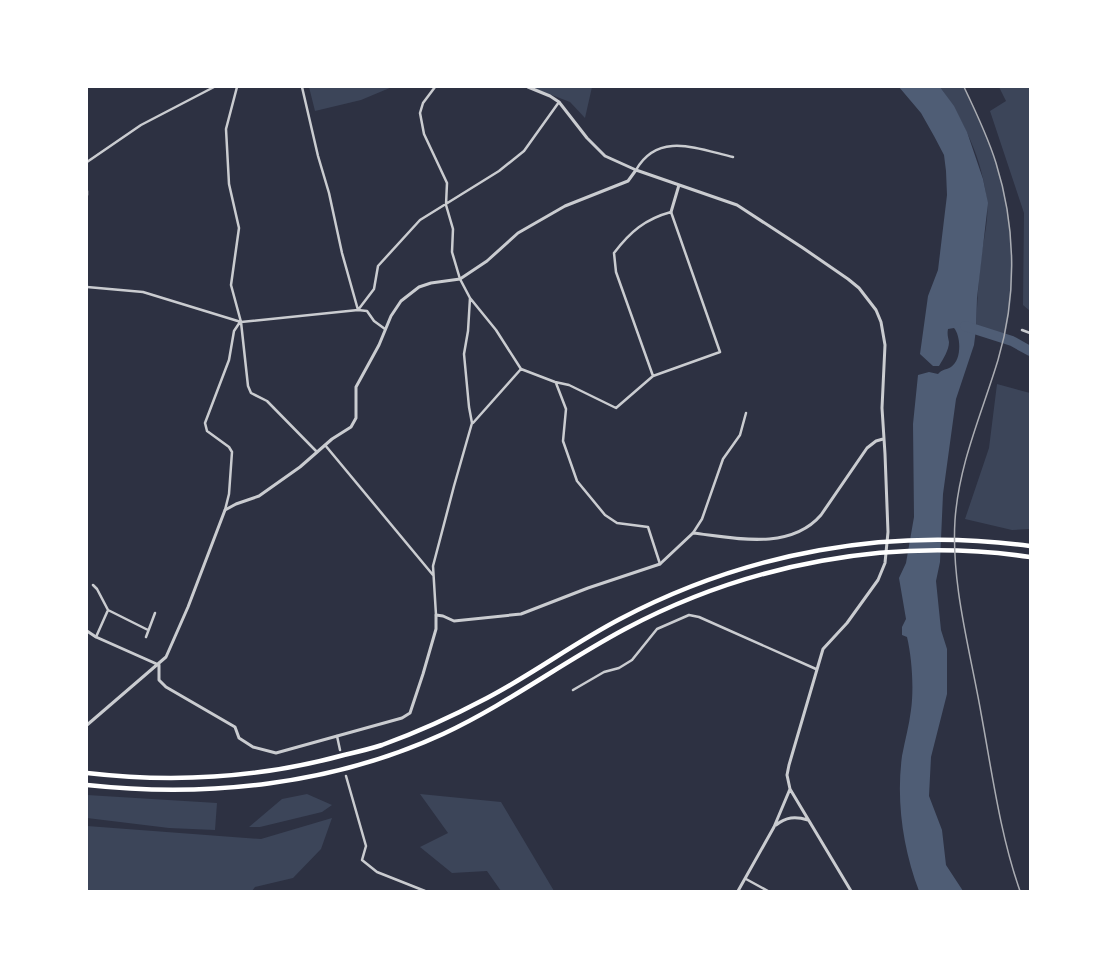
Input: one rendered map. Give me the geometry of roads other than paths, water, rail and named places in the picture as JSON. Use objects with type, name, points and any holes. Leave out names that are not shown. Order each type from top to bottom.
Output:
[{"type":"highway","points":[[87,774],[178,779],[247,774],[313,764],[380,746],[436,724],[489,698],[619,619],[681,590],[741,568],[798,553],[866,543],[924,540],[992,541],[1030,546]]},
{"type":"highway","points":[[87,785],[178,791],[249,787],[316,776],[382,757],[442,734],[494,707],[624,629],[685,600],[744,579],[800,564],[867,554],[924,550],[991,552],[1030,557]]},
{"type":"street","points":[[87,162],[141,125],[214,87]]},
{"type":"street","points":[[237,87],[226,128],[229,184],[239,228],[231,285],[241,322],[247,380],[251,393],[267,401],[317,452]]},
{"type":"street","points":[[302,87],[318,156],[329,193],[342,252],[358,310]]},
{"type":"street","points":[[435,87],[423,103],[420,113],[424,134],[447,183],[446,205],[453,229],[452,252],[460,279],[470,298],[496,330],[521,369],[555,382],[569,385],[616,408],[653,376],[720,352],[671,212],[679,185]]},
{"type":"street","points":[[528,87],[550,96],[559,102],[587,138],[605,156],[636,170],[737,205],[848,279],[868,298],[881,322],[885,345],[882,408],[888,532],[885,563],[878,580],[847,623],[822,649],[787,775],[790,789],[851,891]]},
{"type":"street","points":[[358,310],[374,289],[378,266],[420,220],[499,171],[524,151],[559,102]]},
{"type":"street","points":[[225,510],[240,502],[259,496],[325,445],[351,427],[356,418],[356,387],[401,300],[419,287],[432,283],[460,279],[487,261],[518,233],[564,206],[628,181],[642,159],[654,149],[665,145],[695,148],[733,157]]},
{"type":"street","points":[[653,376],[616,272],[614,253],[628,235],[657,216],[671,212]]},
{"type":"street","points":[[87,287],[143,292],[241,322],[358,310],[367,311],[374,321],[385,329]]},
{"type":"street","points":[[470,298],[468,330],[464,354],[472,424]]},
{"type":"street","points":[[87,725],[159,665],[170,651],[225,510],[230,487],[232,452],[229,447],[207,431],[205,423],[230,360],[234,331],[241,322]]},
{"type":"street","points":[[1022,330],[1030,333]]},
{"type":"street","points":[[159,665],[159,680],[166,688],[235,727],[239,738],[253,747],[276,753],[402,718],[410,713],[436,629],[433,566],[472,424],[521,369]]},
{"type":"street","points":[[555,382],[566,409],[563,441],[577,481],[595,505],[617,524],[648,527],[660,564]]},
{"type":"street","points":[[436,615],[454,621],[521,614],[588,588],[660,564],[693,533],[702,519],[723,459],[740,435],[746,414]]},
{"type":"street","points":[[693,533],[761,539],[782,538],[796,534],[813,525],[867,448],[876,441],[884,439]]},
{"type":"street","points":[[325,445],[434,576]]},
{"type":"street","points":[[93,585],[108,610],[148,630]]},
{"type":"street","points":[[96,637],[108,610]]},
{"type":"street","points":[[146,637],[155,613]]},
{"type":"street","points":[[573,690],[604,672],[619,668],[632,660],[657,629],[689,614],[699,617],[816,669]]},
{"type":"street","points":[[87,630],[96,637],[159,665]]},
{"type":"street","points":[[336,736],[340,750]]},
{"type":"street","points":[[346,776],[366,846],[362,860],[377,872],[425,891]]},
{"type":"street","points":[[738,891],[774,827],[790,789]]},
{"type":"street","points":[[774,827],[782,820],[793,817],[808,820]]},
{"type":"street","points":[[746,879],[768,891]]},
{"type":"waterway","points":[[965,326],[1012,341],[1030,351]]},
{"type":"railway","points":[[964,87],[986,134],[1003,187],[1012,262],[1009,311],[1004,336],[998,360],[966,458],[957,499],[955,520],[956,568],[962,617],[977,689],[997,803],[1007,847],[1020,891]]}]
